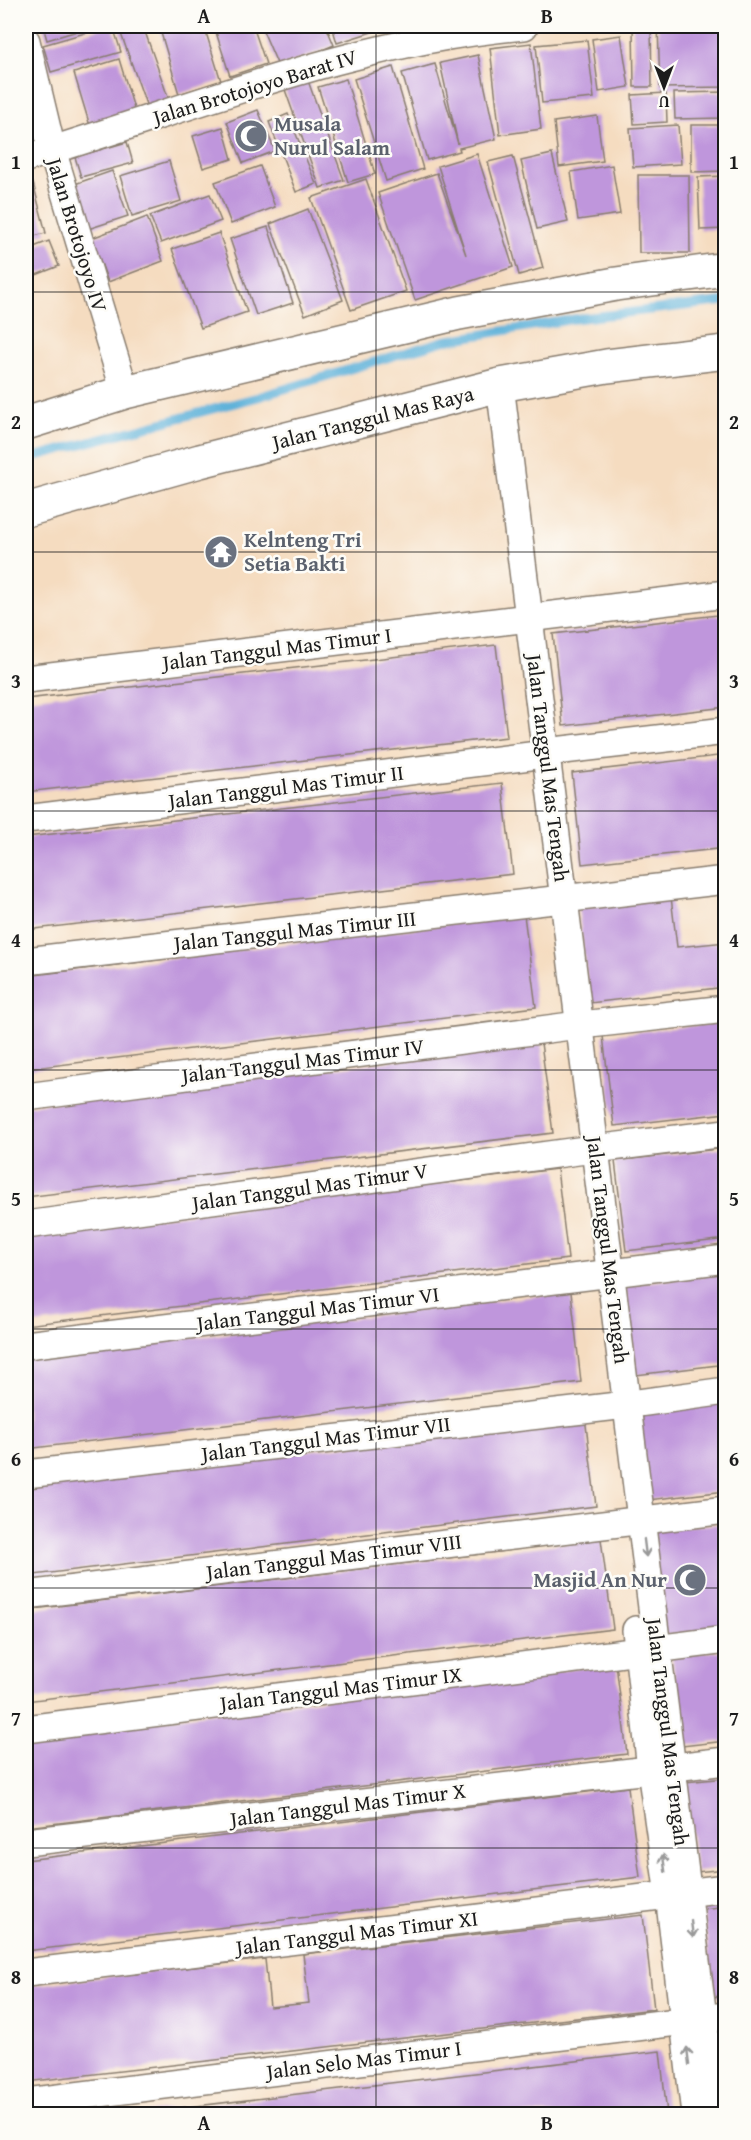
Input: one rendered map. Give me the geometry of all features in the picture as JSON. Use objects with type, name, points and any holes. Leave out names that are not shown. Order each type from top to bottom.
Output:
[{"type":"street","name":"Jalan Brotojoyo Barat IV","points":[[26,158],[278,77],[389,46],[524,26]]},
{"type":"street","name":"Jalan Brotojoyo IV","points":[[26,41],[52,150],[125,392]]},
{"type":"street","points":[[26,423],[125,392],[459,313],[616,284],[726,269]]},
{"type":"street","name":"Jalan Tanggul Mas Raya","points":[[26,510],[200,461],[493,387],[607,366],[726,352]]},
{"type":"street","name":"Jalan Tanggul Mas Tengah","points":[[493,387],[633,1520],[661,1769],[678,1894],[704,2018],[715,2115]]},
{"type":"street","name":"Jalan Tanggul Mas Timur I","points":[[26,679],[726,594]]},
{"type":"street","name":"Jalan Tanggul Mas Timur II","points":[[26,819],[726,731]]},
{"type":"street","name":"Jalan Tanggul Mas Timur III","points":[[26,961],[726,880]]},
{"type":"street","name":"Jalan Tanggul Mas Timur IV","points":[[26,1097],[726,1009]]},
{"type":"street","name":"Jalan Tanggul Mas Timur V","points":[[26,1225],[726,1133]]},
{"type":"street","name":"Jalan Tanggul Mas Timur VI","points":[[26,1345],[726,1259]]},
{"type":"street","name":"Jalan Tanggul Mas Timur VII","points":[[26,1474],[726,1391]]},
{"type":"street","name":"Jalan Tanggul Mas Timur VIII","points":[[26,1595],[726,1510]]},
{"type":"street","name":"Jalan Tanggul Mas Timur IX","points":[[26,1729],[726,1640]]},
{"type":"street","name":"Jalan Tanggul Mas Timur X","points":[[26,1842],[726,1761]]},
{"type":"street","name":"Jalan Tanggul Mas Timur XI","points":[[26,1973],[726,1888]]},
{"type":"street","name":"Jalan Tanggul Mas Tengah","points":[[695,2115],[704,2018]]},
{"type":"street","name":"Jalan Selo Mas Timur I","points":[[26,2102],[704,2018]]},
{"type":"building","points":[[43,26],[94,26],[47,40]]},
{"type":"building","points":[[113,26],[121,52],[51,72],[43,45]]},
{"type":"building","points":[[143,26],[169,100],[147,107],[119,28]]},
{"type":"building","points":[[159,26],[204,26],[221,81],[179,94]]},
{"type":"building","points":[[214,26],[253,26],[266,64],[230,76]]},
{"type":"building","points":[[261,26],[326,26],[334,45],[279,68]]},
{"type":"building","points":[[332,26],[373,26],[375,31],[337,43]]},
{"type":"building","points":[[633,26],[651,26],[652,87],[634,87]]},
{"type":"building","points":[[658,26],[726,26],[726,87],[660,88]]},
{"type":"building","points":[[621,35],[629,87],[599,92],[592,39]]},
{"type":"building","points":[[587,40],[594,98],[542,103],[536,45]]},
{"type":"building","points":[[531,43],[541,129],[500,135],[490,48]]},
{"type":"building","points":[[478,55],[496,139],[459,148],[460,151],[427,160],[402,73],[435,64],[458,144],[440,63]]},
{"type":"building","points":[[119,59],[135,112],[90,126],[74,73]]},
{"type":"building","points":[[393,67],[423,169],[386,181],[354,79]]},
{"type":"building","points":[[307,78],[344,180],[320,188],[284,87]]},
{"type":"building","points":[[346,79],[375,174],[348,182],[318,87]]},
{"type":"building","points":[[726,92],[726,118],[675,119],[674,93]]},
{"type":"building","points":[[666,93],[667,122],[634,124],[632,95]]},
{"type":"building","name":"Musala Nurul Salam","points":[[258,110],[275,151],[243,163],[227,122]]},
{"type":"building","points":[[288,114],[316,184],[296,192],[269,122]]},
{"type":"building","points":[[597,116],[603,161],[559,167],[554,122]]},
{"type":"building","points":[[678,125],[681,164],[633,167],[630,128]]},
{"type":"building","points":[[691,125],[726,125],[726,171],[691,172]]},
{"type":"building","points":[[223,127],[232,159],[203,168],[193,136]]},
{"type":"building","points":[[127,142],[133,163],[81,177],[75,157]]},
{"type":"building","points":[[477,154],[513,267],[415,300],[378,193],[437,173],[466,255],[438,166]]},
{"type":"building","points":[[552,154],[568,222],[537,229],[521,161]]},
{"type":"building","points":[[513,156],[543,268],[519,275],[488,162]]},
{"type":"building","points":[[169,161],[181,201],[132,216],[120,176]]},
{"type":"building","points":[[612,165],[620,214],[578,220],[571,172]]},
{"type":"building","points":[[260,166],[275,207],[231,224],[215,182]]},
{"type":"building","points":[[112,171],[128,216],[88,229],[72,185]]},
{"type":"building","points":[[638,175],[689,175],[690,253],[639,253]]},
{"type":"building","points":[[726,176],[726,229],[700,230],[698,177]]},
{"type":"building","points":[[366,179],[406,291],[351,310],[311,198]]},
{"type":"building","points":[[33,183],[46,233],[26,238],[26,185]]},
{"type":"building","points":[[210,194],[221,221],[161,243],[150,216]]},
{"type":"building","points":[[308,209],[343,300],[305,315],[270,224]]},
{"type":"building","points":[[147,217],[163,261],[108,282],[92,238]]},
{"type":"building","points":[[268,227],[293,303],[256,315],[230,239]]},
{"type":"building","points":[[219,233],[247,312],[201,328],[172,249]]},
{"type":"building","points":[[49,241],[59,266],[26,279],[26,250]]},
{"type":"building","points":[[726,614],[726,707],[563,726],[553,634]]},
{"type":"building","points":[[496,645],[507,737],[26,792],[26,699]]},
{"type":"building","points":[[726,755],[726,848],[582,864],[572,773]]},
{"type":"building","points":[[502,783],[513,874],[26,930],[26,837]]},
{"type":"building","points":[[726,891],[726,936],[724,936],[719,892]]},
{"type":"building","points":[[671,897],[677,947],[726,942],[726,987],[590,1003],[578,908]]},
{"type":"building","points":[[524,915],[536,1007],[26,1069],[26,976]]},
{"type":"building","points":[[726,1022],[726,1113],[614,1126],[603,1036]]},
{"type":"building","points":[[541,1043],[553,1133],[26,1197],[26,1106]]},
{"type":"building","points":[[726,1148],[726,1239],[626,1251],[615,1161]]},
{"type":"building","points":[[557,1169],[568,1259],[26,1325],[26,1234]]},
{"type":"building","points":[[726,1273],[726,1364],[636,1375],[625,1285]]},
{"type":"building","points":[[571,1292],[581,1382],[26,1449],[26,1358]]},
{"type":"building","points":[[726,1400],[726,1491],[648,1500],[638,1411]]},
{"type":"building","points":[[585,1417],[596,1506],[26,1576],[26,1485]]},
{"type":"building","name":"Masjid An Nur","points":[[726,1524],[726,1632],[658,1636],[649,1528]]},
{"type":"building","points":[[601,1539],[613,1629],[26,1701],[26,1610]]},
{"type":"building","points":[[726,1650],[726,1741],[682,1746],[672,1656]]},
{"type":"building","points":[[616,1664],[627,1754],[26,1827],[26,1736]]},
{"type":"building","points":[[726,1778],[726,1869],[696,1872],[685,1782]]},
{"type":"building","points":[[628,1787],[640,1877],[26,1951],[26,1860]]},
{"type":"building","points":[[726,1906],[726,1995],[714,1997],[703,1909]]},
{"type":"building","points":[[643,1915],[654,2009],[26,2082],[26,1986],[265,1959],[270,2007],[309,2003],[303,1954]]},
{"type":"building","points":[[660,2051],[667,2114],[139,2114],[163,2110]]},
{"type":"waterway","points":[[26,459],[258,397],[443,341],[574,319],[726,301]]},
{"type":"place","name":"Musala Nurul Salam","points":[[251,136]]},
{"type":"place","name":"Kelnteng Tri Setia Bakti","points":[[221,552]]},
{"type":"place","name":"Masjid An Nur","points":[[690,1580]]}]
